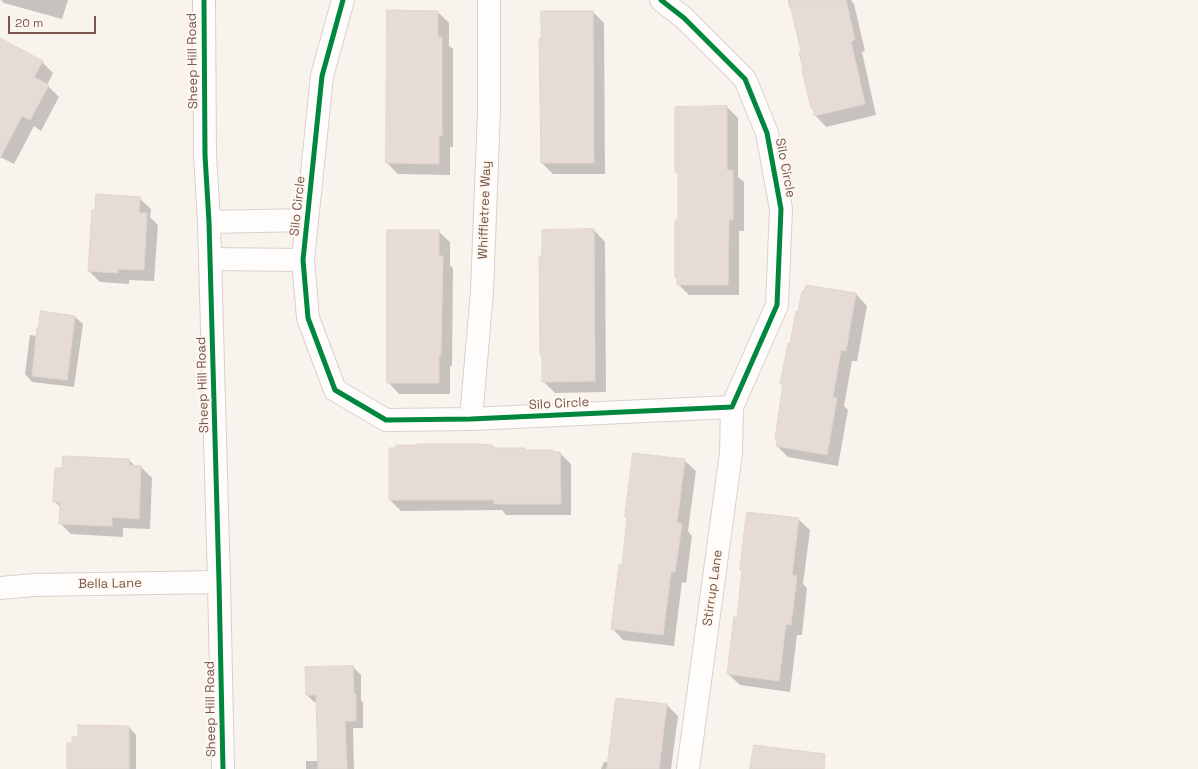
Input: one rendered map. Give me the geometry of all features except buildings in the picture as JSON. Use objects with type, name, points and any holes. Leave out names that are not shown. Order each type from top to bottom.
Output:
[{"type":"street","name":"Sheep Hill Road","points":[[204,0],[205,155],[209,222],[223,769]]},
{"type":"street","name":"Silo Circle","points":[[343,0],[322,76],[303,260],[308,318],[335,390],[386,420],[471,419],[732,407],[777,305],[782,209],[767,133],[745,79],[684,18],[661,0]]},
{"type":"street","name":"Whiffletree Way","points":[[471,419],[482,291],[489,111],[489,0]]},
{"type":"street","name":"Silo Circle","points":[[209,222],[308,220]]},
{"type":"street","points":[[210,259],[303,260]]},
{"type":"street","name":"Stirrup Lane","points":[[688,769],[731,453],[732,407]]},
{"type":"street","name":"Bella Lane","points":[[0,588],[34,585],[219,582]]},
{"type":"cycle path","points":[[204,0],[205,155],[209,222],[223,769]]},
{"type":"cycle path","points":[[343,0],[322,76],[303,260],[308,318],[335,390],[386,420],[471,419],[732,407],[777,305],[781,209],[767,133],[745,79],[684,18],[661,0]]}]
